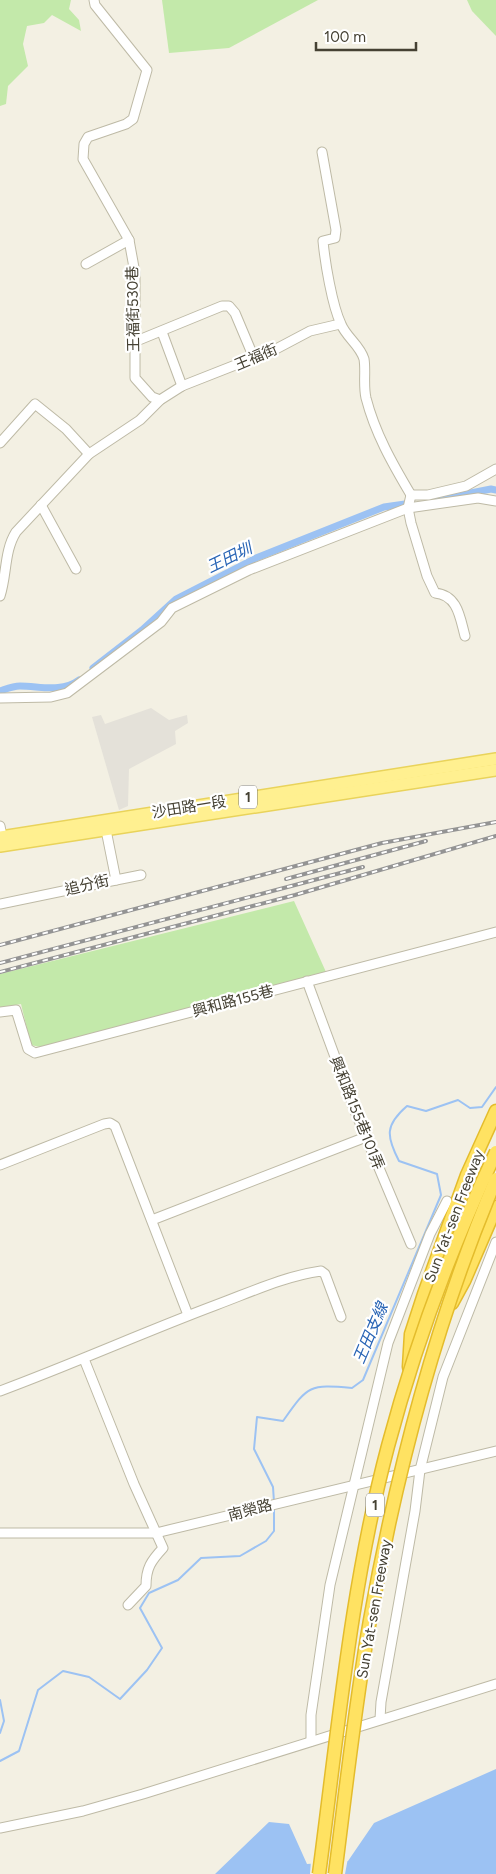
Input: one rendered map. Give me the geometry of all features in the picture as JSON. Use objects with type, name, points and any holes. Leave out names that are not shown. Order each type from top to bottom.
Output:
[{"type":"highway","name":"Sun Yat-sen Freeway","points":[[408,1381],[411,1334],[466,1176],[496,1110]]},
{"type":"highway","name":"Sun Yat-sen Freeway","points":[[319,1874],[360,1580],[388,1446],[408,1381],[453,1253],[474,1199],[496,1152]]},
{"type":"highway","name":"Sun Yat-sen Freeway","points":[[335,1874],[370,1619],[410,1435],[427,1370],[445,1313],[469,1245],[496,1179]]},
{"type":"highway","points":[[445,1313],[464,1281],[496,1207]]},
{"type":"main road","name":"沙田路一段","points":[[105,825],[496,759]]},
{"type":"main road","name":"沙田路一段","points":[[1,836],[105,825],[496,770]]},
{"type":"street","name":"王福街530巷","points":[[94,0],[95,5],[147,70],[132,119],[126,124],[88,137],[83,151],[83,160],[129,240],[135,273],[135,378],[152,397],[160,400]]},
{"type":"street","points":[[322,152],[336,230],[335,238],[323,241],[324,257],[340,324],[364,359],[365,395],[375,427],[386,453],[411,495],[408,508],[427,576],[435,593],[441,593],[455,603],[465,636]]},
{"type":"street","points":[[86,264],[129,240]]},
{"type":"street","points":[[134,342],[222,306],[229,306],[235,313],[254,358]]},
{"type":"street","name":"王福街","points":[[0,596],[4,583],[10,542],[16,532],[89,454],[140,420],[160,400],[182,386],[254,358],[310,331],[340,324]]},
{"type":"street","points":[[162,332],[182,386]]},
{"type":"street","points":[[0,443],[36,404],[66,430],[89,454]]},
{"type":"street","points":[[411,495],[428,495],[466,486],[496,469]]},
{"type":"street","points":[[0,698],[52,697],[67,693],[161,622],[172,608],[249,570],[408,508],[478,498],[496,501]]},
{"type":"street","points":[[41,505],[76,569]]},
{"type":"street","name":"追分街","points":[[0,904],[116,880],[105,825]]},
{"type":"street","points":[[116,880],[141,875]]},
{"type":"street","name":"興和路155巷","points":[[0,1012],[16,1010],[28,1049],[35,1053],[496,932]]},
{"type":"street","name":"興和路155巷101弄","points":[[307,981],[366,1136],[411,1244]]},
{"type":"street","points":[[0,1165],[110,1123],[115,1126],[188,1316]]},
{"type":"street","points":[[152,1220],[366,1136]]},
{"type":"street","points":[[311,1741],[312,1715],[330,1584],[388,1343],[430,1234],[446,1200]]},
{"type":"street","points":[[380,1719],[381,1702],[415,1511],[420,1470],[443,1377],[496,1242]]},
{"type":"street","points":[[0,1391],[288,1278],[321,1271],[329,1281],[341,1317]]},
{"type":"street","points":[[84,1359],[134,1484],[163,1548],[150,1563],[146,1571],[146,1586],[128,1606]]},
{"type":"street","name":"南榮路","points":[[0,1533],[156,1534],[496,1451]]},
{"type":"street","points":[[0,1828],[109,1804],[496,1684]]},
{"type":"shaded area","points":[[151,708],[169,720],[187,715],[188,723],[175,731],[176,744],[129,769],[128,806],[119,810],[92,717],[101,715],[105,724]]},
{"type":"green space","points":[[0,0],[71,0],[69,9],[79,20],[81,31],[52,15],[44,23],[27,26],[23,44],[28,66],[8,86],[6,104],[0,106]]},
{"type":"green space","points":[[162,0],[318,0],[229,48],[169,53]]},
{"type":"green space","points":[[467,0],[496,0],[496,36],[472,11]]},
{"type":"green space","points":[[294,901],[326,972],[40,1047],[31,1045],[21,1004],[0,1008],[0,974]]},
{"type":"water","points":[[496,1769],[496,1874],[215,1874],[269,1822],[289,1824],[307,1864],[348,1861],[374,1823]]},
{"type":"pier","points":[[348,1858],[345,1874],[310,1874],[311,1861]]},
{"type":"waterway","name":"王田圳","points":[[435,500],[491,489],[496,490]]},
{"type":"waterway","name":"王田圳","points":[[93,668],[142,630],[176,599],[256,558],[384,507],[412,503]]},
{"type":"waterway","name":"王田圳","points":[[0,691],[17,686],[58,688],[79,680]]},
{"type":"waterway","name":"王田支線","points":[[274,1502],[273,1487],[254,1449],[257,1417],[283,1421],[304,1394],[310,1390],[317,1387],[352,1388],[363,1380],[441,1195],[437,1174],[399,1161],[390,1138],[391,1125],[407,1106],[426,1111],[458,1100],[470,1108],[482,1107],[496,1087]]},
{"type":"waterway","name":"王田支線","points":[[0,1761],[19,1751],[38,1690],[63,1671],[89,1677],[120,1699],[147,1670],[162,1648],[140,1608],[149,1593],[178,1580],[201,1558],[240,1556],[266,1541],[274,1531],[274,1507]]},
{"type":"waterway","points":[[0,1700],[4,1721],[0,1733]]},
{"type":"railway","points":[[0,945],[382,843],[496,822]]},
{"type":"railway","points":[[0,972],[295,895],[496,836]]},
{"type":"railway","points":[[286,879],[426,841]]},
{"type":"railway","points":[[0,963],[363,867]]}]
